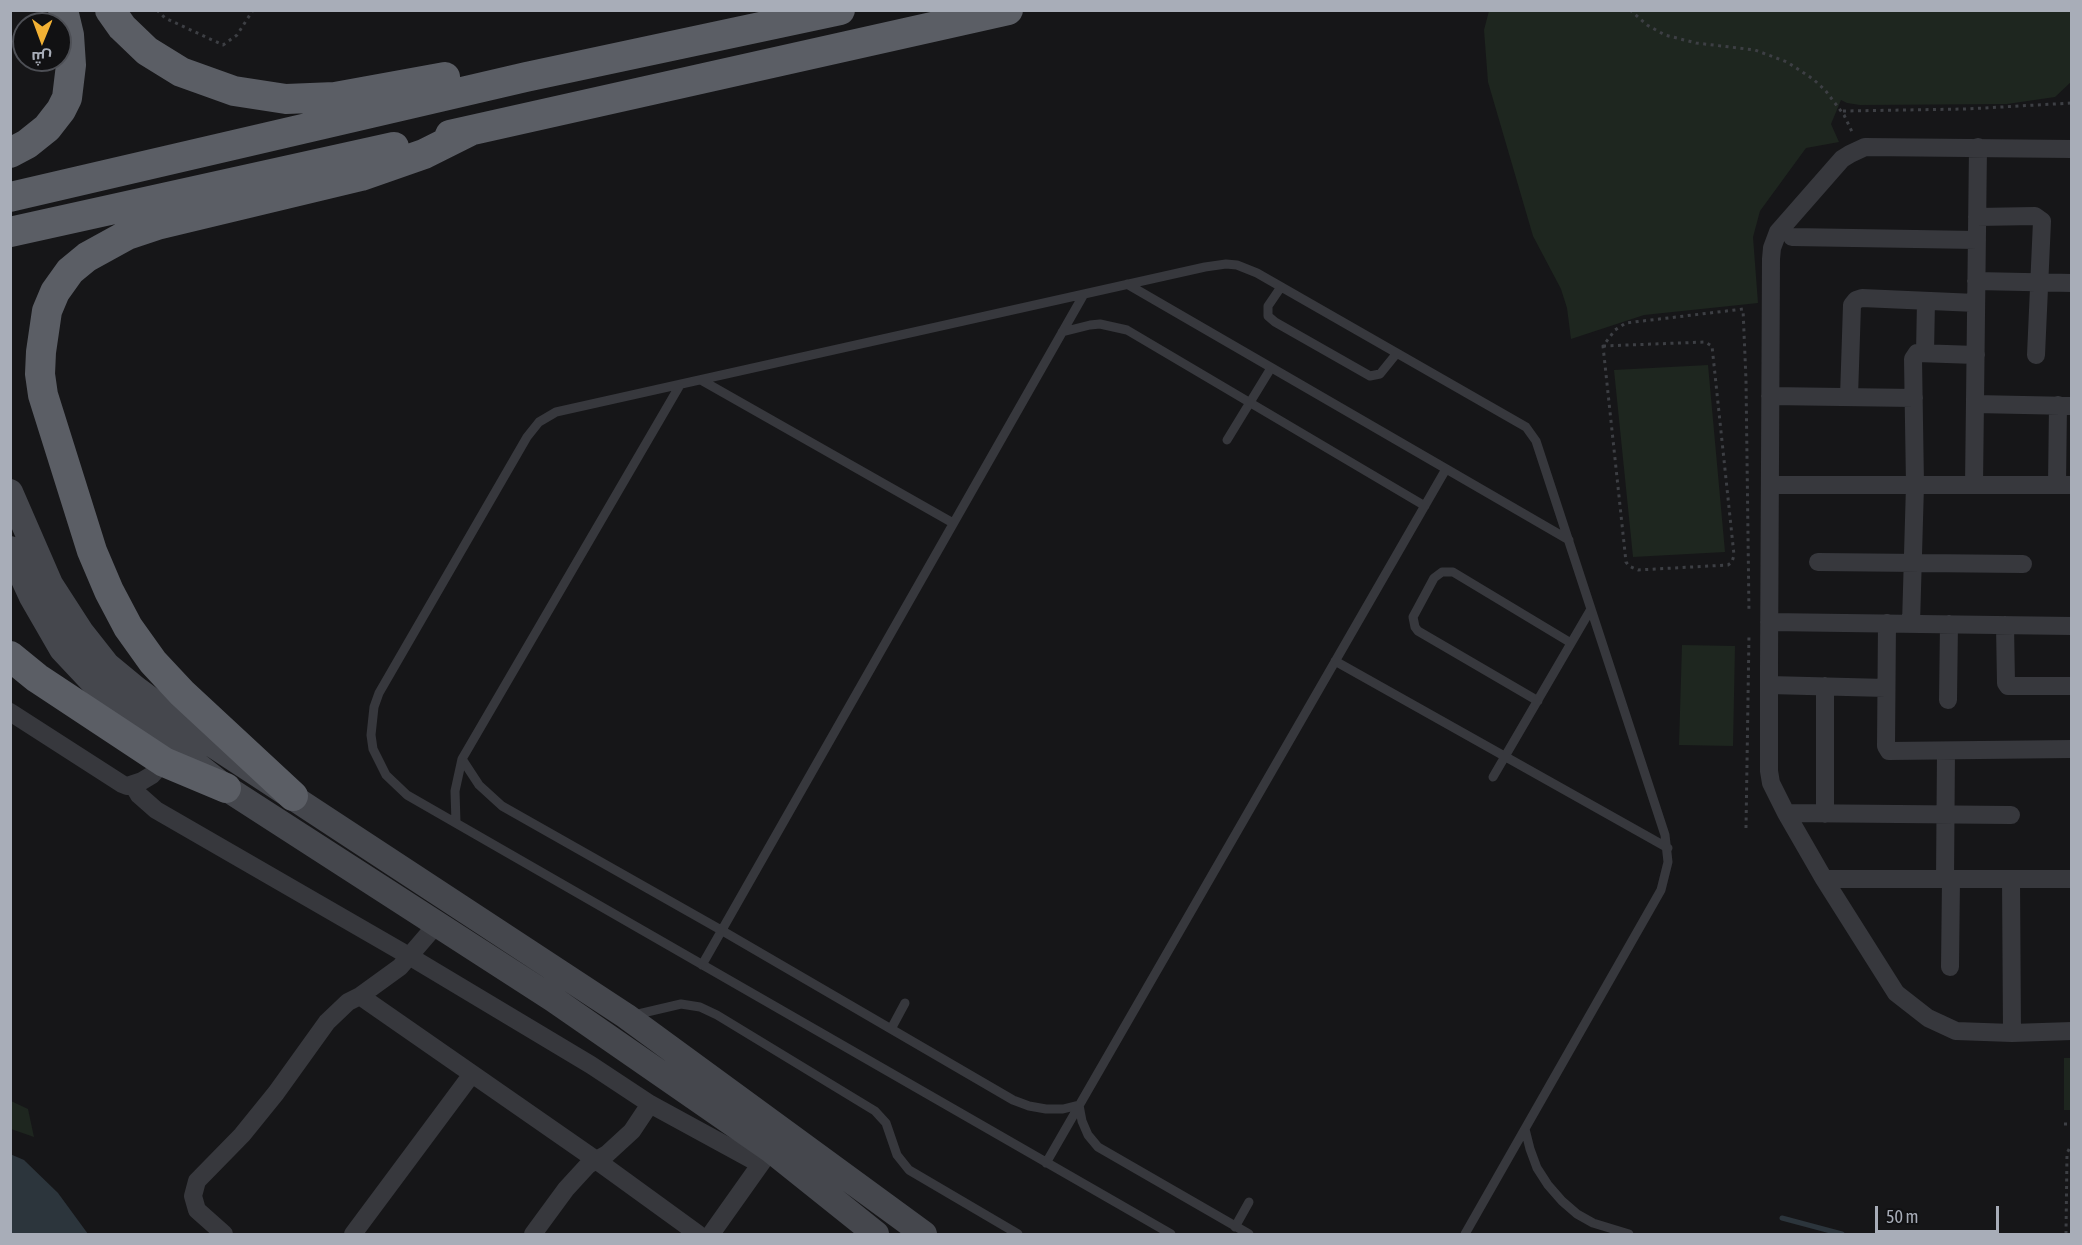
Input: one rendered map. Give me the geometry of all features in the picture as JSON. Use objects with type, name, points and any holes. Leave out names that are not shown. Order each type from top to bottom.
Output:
[{"type":"highway","points":[[10,153],[27,144],[47,128],[67,98],[71,65],[69,35],[63,10]]},
{"type":"highway","points":[[110,10],[122,27],[147,51],[181,72],[234,91],[286,99],[335,97],[457,75],[499,72],[526,77]]},
{"type":"highway","points":[[10,197],[526,77],[840,10]]},
{"type":"highway","points":[[10,232],[1008,10]]},
{"type":"highway","points":[[293,796],[182,693],[153,662],[128,627],[109,591],[92,551],[43,395],[40,374],[41,352],[47,311],[55,292],[70,271],[87,257],[127,235],[157,225],[361,176],[424,154],[470,131]]},
{"type":"highway","points":[[10,656],[37,678],[164,762],[226,788]]},
{"type":"main road","points":[[10,492],[50,584],[81,632],[107,665],[136,689],[201,737],[626,1016],[924,1234]]},
{"type":"main road","points":[[10,549],[32,597],[62,649],[110,697],[226,788],[553,999],[766,1157],[876,1234]]},
{"type":"street","points":[[2072,148],[1874,146],[1858,150],[1842,159],[1775,238],[1771,259],[1769,622],[1770,777],[1786,813],[1824,879],[1896,993],[1928,1018],[1956,1031],[2012,1033],[2072,1031]]},
{"type":"street","points":[[1974,485],[1978,147]]},
{"type":"street","points":[[1977,217],[2035,216],[2040,218],[2042,224],[2036,355]]},
{"type":"street","points":[[1792,237],[1977,240]]},
{"type":"street","points":[[1976,281],[2072,283]]},
{"type":"street","points":[[1849,397],[1854,302],[1862,298],[1976,303]]},
{"type":"street","points":[[1925,353],[1926,301]]},
{"type":"street","points":[[1911,624],[1915,485],[1913,359],[1915,353],[1976,355]]},
{"type":"street","points":[[1770,396],[1914,398]]},
{"type":"street","points":[[1770,485],[2064,485],[2065,406],[1975,404]]},
{"type":"street","points":[[1818,562],[2023,564]]},
{"type":"street","points":[[1769,622],[2072,626]]},
{"type":"street","points":[[1887,623],[1886,746],[1889,751],[2072,749]]},
{"type":"street","points":[[1948,700],[1949,624]]},
{"type":"street","points":[[2005,625],[2007,686],[2072,686]]},
{"type":"street","points":[[1769,685],[1886,688]]},
{"type":"street","points":[[1825,686],[1825,814]]},
{"type":"street","points":[[10,712],[113,780],[127,786],[152,775],[164,762]]},
{"type":"street","points":[[1946,751],[1950,967]]},
{"type":"street","points":[[134,784],[139,795],[156,810],[409,956],[591,1065],[650,1104],[766,1157],[711,1234]]},
{"type":"street","points":[[1786,813],[2012,815]]},
{"type":"street","points":[[1824,879],[2072,879]]},
{"type":"street","points":[[2011,879],[2012,1033]]},
{"type":"street","points":[[224,1234],[197,1210],[193,1196],[197,1180],[242,1136],[327,1022],[348,1002],[400,967],[436,925]]},
{"type":"street","points":[[360,996],[698,1234]]},
{"type":"street","points":[[353,1234],[472,1074]]},
{"type":"street","points":[[533,1234],[566,1189],[588,1165],[607,1154],[632,1131],[650,1104]]},
{"type":"lane","points":[[1171,1234],[456,823],[396,786],[378,763],[371,735],[371,721],[379,693],[528,437],[539,422],[556,412],[1226,264],[1247,268],[1526,427],[1536,441],[1668,848],[1667,869],[1661,890],[1464,1234]]},
{"type":"lane","points":[[1126,285],[1569,540]]},
{"type":"lane","points":[[1281,287],[1268,306],[1269,315],[1275,322],[1370,375],[1380,374],[1397,353]]},
{"type":"lane","points":[[702,965],[1084,294]]},
{"type":"lane","points":[[1062,332],[1090,325],[1109,325],[1127,330],[1425,506]]},
{"type":"lane","points":[[1227,440],[1270,368]]},
{"type":"lane","points":[[701,380],[953,523]]},
{"type":"lane","points":[[456,823],[455,791],[462,759],[680,385]]},
{"type":"lane","points":[[1046,1163],[1446,469]]},
{"type":"lane","points":[[1538,701],[1418,631],[1413,617],[1434,578],[1442,572],[1453,572],[1571,643]]},
{"type":"lane","points":[[1493,777],[1591,609]]},
{"type":"lane","points":[[1335,661],[1668,848]]},
{"type":"lane","points":[[462,759],[479,785],[502,806],[1013,1100],[1046,1109],[1063,1109],[1080,1105]]},
{"type":"lane","points":[[891,1029],[905,1003]]},
{"type":"lane","points":[[626,1016],[650,1013],[681,1004],[700,1007],[717,1015],[875,1111],[886,1123],[897,1155],[909,1170],[1018,1234]]},
{"type":"lane","points":[[1080,1105],[1082,1121],[1088,1135],[1098,1147],[1249,1234]]},
{"type":"lane","points":[[1525,1129],[1538,1168],[1548,1185],[1562,1200],[1577,1214],[1593,1223],[1629,1234]]},
{"type":"lane","points":[[1235,1227],[1249,1202]]},
{"type":"path","points":[[157,10],[165,18],[223,45],[237,35],[253,10]]},
{"type":"path","points":[[1630,10],[1647,25],[1665,35],[1696,43],[1755,50],[1787,62],[1825,90],[1851,128],[1858,150]]},
{"type":"path","points":[[1841,111],[1966,109],[2072,103]]},
{"type":"path","points":[[1603,346],[1705,342],[1712,346],[1734,555],[1732,562],[1728,565],[1638,570],[1629,567],[1626,562],[1603,346],[1615,330],[1626,323],[1743,309],[1748,463],[1749,613]]},
{"type":"path","points":[[1746,828],[1749,634]]},
{"type":"path","points":[[2064,1124],[2072,1124]]},
{"type":"path","points":[[2066,1234],[2067,1153],[2072,1144]]},
{"type":"shaded area","points":[[1489,11],[2071,11],[2071,82],[2055,97],[2007,104],[1860,105],[1841,100],[1831,124],[1839,142],[1806,148],[1760,211],[1753,237],[1758,303],[1644,315],[1571,339],[1567,308],[1561,289],[1533,236],[1488,82],[1484,30]]},
{"type":"shaded area","points":[[1708,365],[1725,552],[1633,557],[1614,370]]},
{"type":"shaded area","points":[[1682,645],[1735,646],[1733,746],[1679,745]]},
{"type":"shaded area","points":[[2064,1058],[2071,1058],[2071,1110],[2064,1110]]},
{"type":"shaded area","points":[[11,1101],[28,1109],[34,1137],[11,1129]]},
{"type":"shaded area","points":[[10,1154],[24,1160],[58,1193],[88,1234],[11,1234]]},
{"type":"waterway","points":[[1782,1218],[1842,1234]]}]
